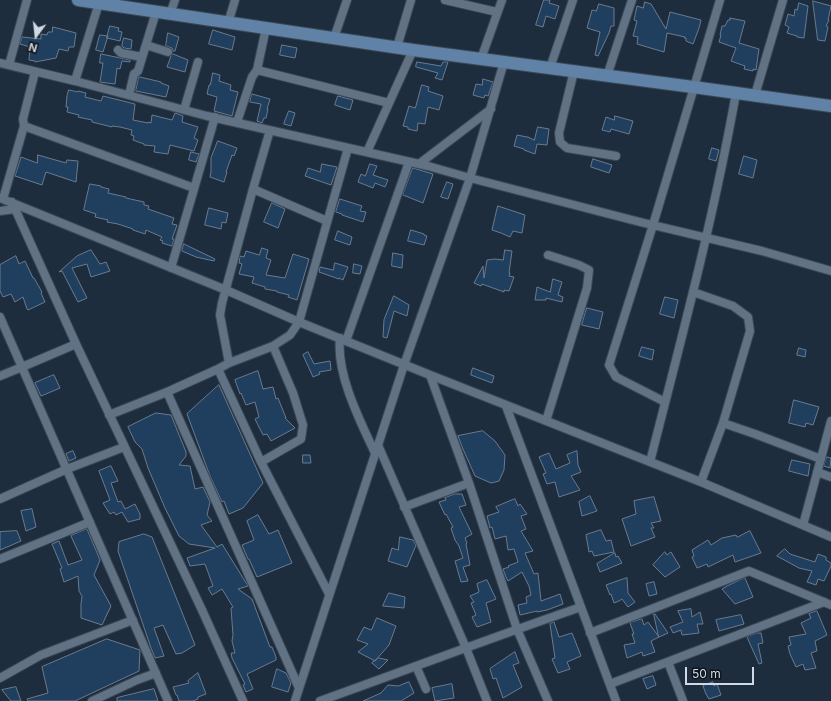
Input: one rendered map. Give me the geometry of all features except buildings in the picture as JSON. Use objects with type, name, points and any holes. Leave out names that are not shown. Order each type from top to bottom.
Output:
[{"type":"main road","points":[[78,0],[99,3],[117,3],[156,12],[413,50],[831,106]]},
{"type":"street","points":[[9,65],[27,0]]},
{"type":"street","points":[[170,14],[175,0]]},
{"type":"street","points":[[228,23],[235,0]]},
{"type":"street","points":[[334,38],[347,0]]},
{"type":"street","points":[[397,47],[411,0]]},
{"type":"street","points":[[445,0],[497,12]]},
{"type":"street","points":[[481,59],[502,0]]},
{"type":"street","points":[[550,68],[573,0]]},
{"type":"street","points":[[606,76],[632,0]]},
{"type":"street","points":[[665,402],[616,377],[609,365],[653,225],[720,0]]},
{"type":"street","points":[[756,95],[783,0]]},
{"type":"street","points":[[75,81],[99,3]]},
{"type":"street","points":[[129,95],[134,74],[138,71],[156,12]]},
{"type":"street","points":[[237,122],[252,77],[257,70],[266,28]]},
{"type":"street","points":[[146,45],[168,52]]},
{"type":"street","points":[[118,50],[121,53],[142,57]]},
{"type":"street","points":[[367,152],[413,50]]},
{"type":"street","points":[[184,110],[198,62]]},
{"type":"street","points":[[295,701],[404,365],[470,178],[504,62]]},
{"type":"street","points":[[0,63],[184,110],[419,164],[653,225],[762,251],[831,271]]},
{"type":"street","points":[[257,70],[389,103]]},
{"type":"street","points":[[574,71],[559,133],[560,142],[567,148],[616,156]]},
{"type":"street","points":[[35,72],[22,119],[24,126],[1,198],[13,205],[226,290],[404,365],[701,482],[831,537]]},
{"type":"street","points":[[650,462],[706,237],[728,142],[736,93]]},
{"type":"street","points":[[419,164],[491,109]]},
{"type":"street","points":[[170,268],[215,117]]},
{"type":"street","points":[[24,126],[194,188]]},
{"type":"street","points":[[229,363],[220,315],[222,303],[270,130]]},
{"type":"street","points":[[109,415],[167,392],[229,363],[273,346],[290,335],[299,322],[348,148]]},
{"type":"street","points":[[409,162],[339,349],[350,397],[404,507],[466,648],[487,701]]},
{"type":"street","points":[[253,189],[327,222]]},
{"type":"street","points":[[0,211],[13,205]]},
{"type":"street","points":[[13,205],[76,344],[202,610],[243,701]]},
{"type":"street","points":[[546,421],[587,288],[590,270],[548,255]]},
{"type":"street","points":[[693,292],[733,306],[748,317],[750,331],[722,423],[701,482]]},
{"type":"street","points":[[0,317],[168,701]]},
{"type":"street","points":[[0,376],[76,344]]},
{"type":"street","points":[[261,462],[301,439],[303,425],[293,393],[273,346]]},
{"type":"street","points":[[218,369],[261,462],[329,594]]},
{"type":"street","points":[[430,375],[469,483],[517,629],[548,701]]},
{"type":"street","points":[[167,392],[299,688]]},
{"type":"street","points":[[506,406],[616,701]]},
{"type":"street","points":[[802,525],[831,421]]},
{"type":"street","points":[[722,423],[820,459]]},
{"type":"street","points":[[0,498],[124,447]]},
{"type":"street","points":[[817,472],[831,477]]},
{"type":"street","points":[[404,507],[469,483]]},
{"type":"street","points":[[0,559],[90,522]]},
{"type":"street","points":[[590,633],[749,571],[828,604]]},
{"type":"street","points":[[610,684],[828,604]]},
{"type":"street","points":[[320,701],[581,607]]},
{"type":"street","points":[[0,678],[41,654],[133,620]]},
{"type":"street","points":[[668,662],[683,701]]},
{"type":"street","points":[[416,666],[426,689]]},
{"type":"street","points":[[92,701],[137,680],[156,673]]}]
